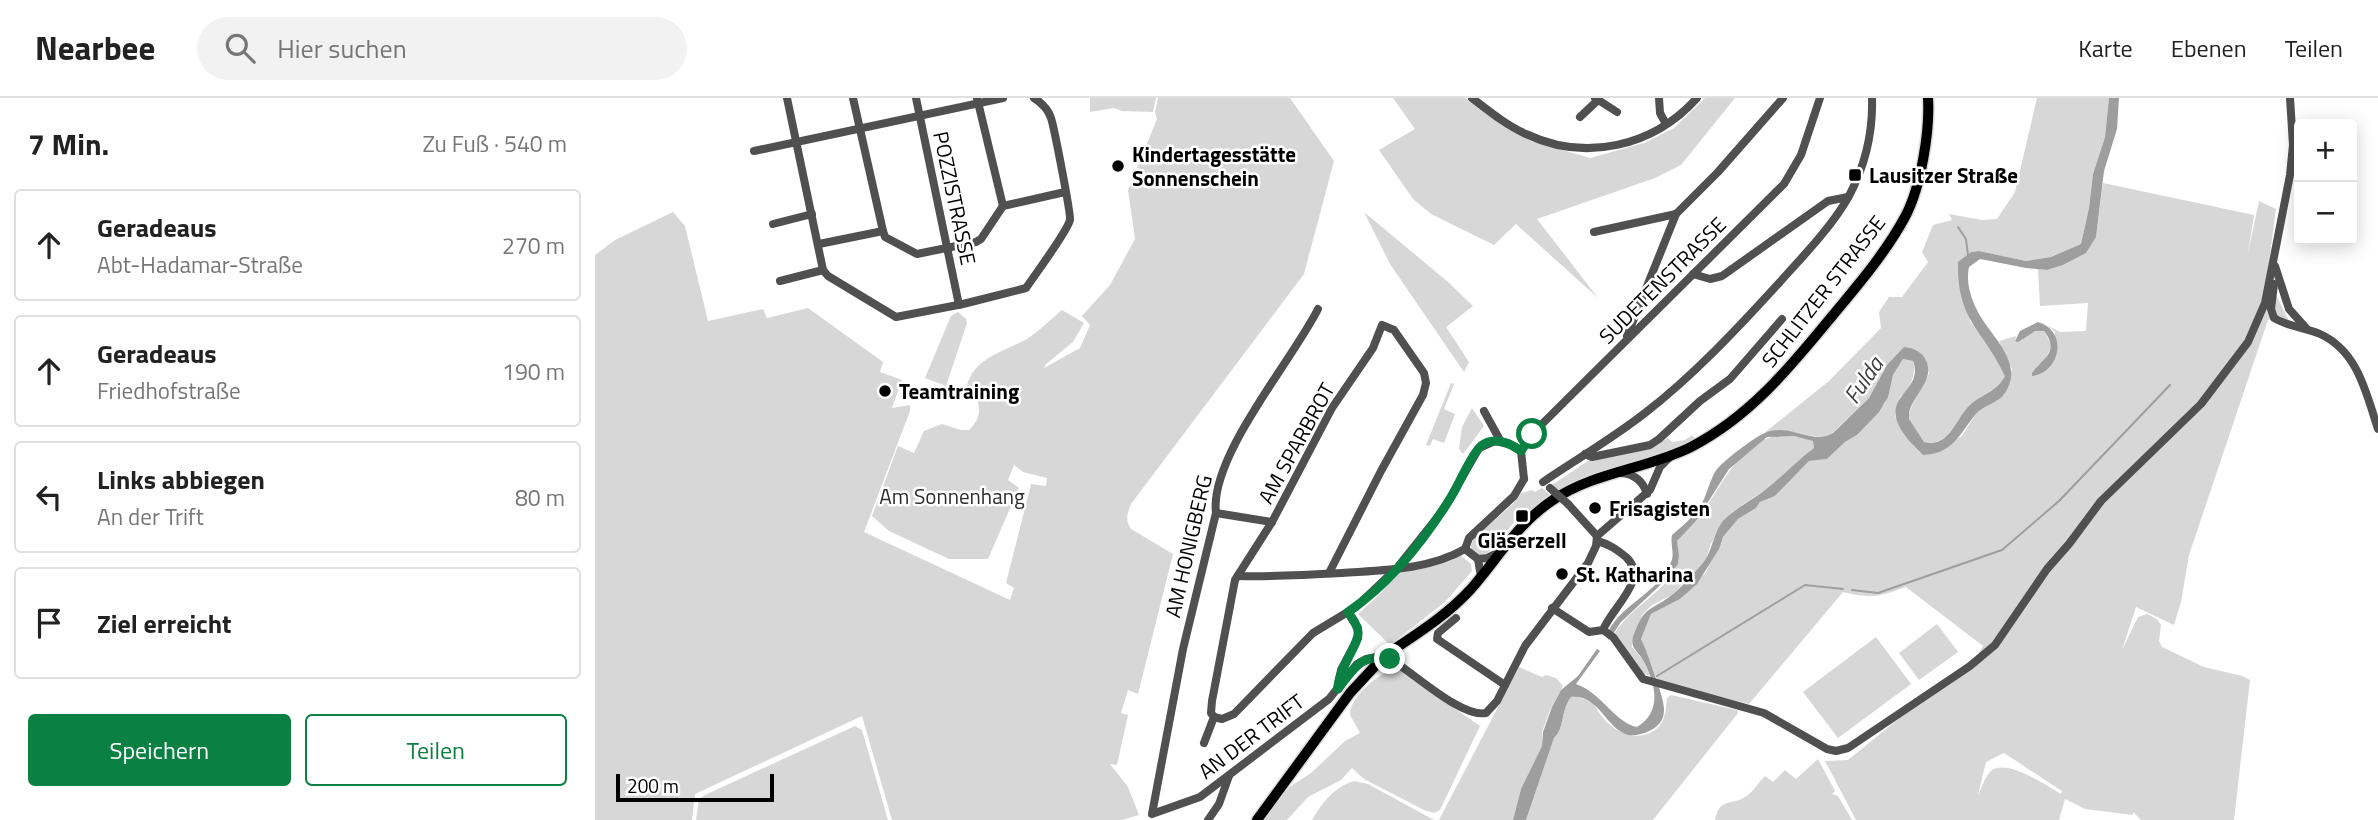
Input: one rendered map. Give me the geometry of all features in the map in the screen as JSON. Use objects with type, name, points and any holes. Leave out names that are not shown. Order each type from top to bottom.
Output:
[{"type":"main road","name":"SCHLITZER STRASSE","points":[[1257,820],[1350,693],[1375,666],[1447,612],[1481,577],[1528,520],[1553,499],[1591,482],[1670,457],[1714,434],[1763,397],[1830,319],[1878,257],[1906,215],[1922,166],[1929,114],[1928,98]]},
{"type":"street","points":[[787,98],[823,270],[828,276],[895,317],[959,305],[1026,288],[1070,219],[1052,118],[1043,104],[1034,98]]},
{"type":"street","points":[[853,98],[885,237],[917,254],[948,250],[981,239],[1003,206],[1065,192]]},
{"type":"street","name":"POZZISTRASSE","points":[[916,98],[959,305]]},
{"type":"street","points":[[754,151],[977,101],[1003,98]]},
{"type":"street","points":[[1472,98],[1523,132],[1549,143],[1568,147],[1604,148],[1628,143],[1666,124],[1696,98]]},
{"type":"street","points":[[1659,98],[1660,113],[1666,124]]},
{"type":"street","points":[[1626,338],[1676,214],[1718,172],[1783,98]]},
{"type":"street","name":"SUDETENSTRASSE","points":[[1521,451],[1537,429],[1626,338],[1788,178],[1801,155],[1820,98]]},
{"type":"street","points":[[1547,485],[1585,454],[1646,413],[1730,335],[1804,255],[1848,197],[1868,142],[1872,124],[1872,98]]},
{"type":"street","points":[[1607,633],[1635,671],[1646,680],[1764,713],[1817,744],[1836,751],[1848,748],[1970,666],[1995,645],[2047,569],[2101,501],[2180,426],[2223,378],[2248,342],[2259,320],[2274,267],[2292,159],[2290,98]]},
{"type":"street","points":[[1580,117],[1596,99],[1618,112]]},
{"type":"street","points":[[977,101],[1003,206]]},
{"type":"street","points":[[1693,274],[1710,279],[1722,276],[1828,201],[1848,197]]},
{"type":"street","points":[[773,223],[812,214]]},
{"type":"street","points":[[1594,232],[1676,214]]},
{"type":"street","points":[[819,244],[883,231]]},
{"type":"street","points":[[2274,267],[2271,315],[2285,324],[2334,341],[2349,356],[2360,376],[2378,429]]},
{"type":"street","points":[[2274,267],[2289,309],[2308,330]]},
{"type":"street","points":[[779,281],[823,270]]},
{"type":"street","name":"AM HONIGBERG","points":[[1151,814],[1183,649],[1216,513],[1215,493],[1222,471],[1249,420],[1318,309]]},
{"type":"street","points":[[1585,454],[1592,457],[1655,443],[1700,401],[1730,379],[1782,319]]},
{"type":"street","name":"AM SPARBROT","points":[[1204,743],[1214,717],[1212,701],[1234,584],[1272,522],[1332,408],[1369,355],[1382,325],[1394,330],[1424,373],[1426,383],[1423,395],[1329,573]]},
{"type":"street","points":[[1484,411],[1501,442]]},
{"type":"street","points":[[1214,717],[1223,719],[1234,714],[1313,634],[1363,601],[1397,568],[1444,509],[1479,448],[1489,442],[1501,442],[1521,451],[1524,479],[1514,496],[1469,538],[1465,549],[1449,558],[1397,568],[1238,576]]},
{"type":"street","points":[[1456,618],[1438,633],[1437,639],[1505,685],[1525,646],[1552,608],[1578,579],[1591,557],[1597,539],[1647,494],[1660,467],[1670,457]]},
{"type":"street","points":[[1621,473],[1637,477],[1643,483],[1647,494]]},
{"type":"street","points":[[1524,479],[1547,485],[1568,504],[1597,539],[1617,549],[1634,565],[1636,574],[1607,633]]},
{"type":"street","points":[[1216,513],[1272,522]]},
{"type":"street","points":[[1465,549],[1478,559],[1481,577]]},
{"type":"street","points":[[1478,559],[1501,551]]},
{"type":"street","points":[[1552,608],[1589,632],[1607,633]]},
{"type":"street","points":[[1338,689],[1341,670],[1358,638],[1358,628],[1348,612]]},
{"type":"street","name":"AN DER TRIFT","points":[[1151,814],[1200,797],[1329,699],[1357,664],[1366,659],[1377,657],[1396,662],[1457,705],[1477,714],[1489,711],[1505,685]]},
{"type":"street","points":[[1208,820],[1219,804],[1229,776]]},
{"type":"green space","points":[[1090,98],[1156,98],[1153,112],[1122,111],[1114,108],[1090,112]]},
{"type":"green space","name":"Am Sonnenhang","points":[[1158,98],[1290,98],[1334,161],[1304,274],[1128,511],[1127,520],[1131,529],[1173,554],[1138,694],[1128,690],[1121,713],[1128,715],[1117,765],[1110,764],[1128,787],[1139,815],[1122,820],[892,820],[862,716],[695,794],[692,820],[595,820],[595,255],[615,240],[673,212],[685,226],[708,321],[763,309],[767,318],[808,308],[883,362],[880,372],[902,380],[892,408],[910,405],[910,411],[864,532],[1010,600],[1014,588],[1006,583],[1031,484],[1046,486],[1047,478],[1023,472],[1014,465],[1008,480],[1019,488],[988,559],[949,559],[889,531],[872,516],[898,446],[914,453],[924,431],[942,424],[969,430],[974,424],[979,413],[978,401],[967,385],[976,368],[983,362],[1027,339],[1062,310],[1084,323],[1073,342],[1044,368],[1080,348],[1090,325],[1082,316],[1110,285],[1135,239],[1128,190],[1157,119],[1155,112]]},
{"type":"green space","points":[[1393,98],[1465,98],[1490,117],[1531,141],[1590,158],[1644,143],[1674,128],[1705,98],[1735,98],[1681,165],[1655,178],[1537,219],[1598,298],[1516,224],[1494,245],[1431,214],[1413,199],[1379,150],[1415,129]]},
{"type":"green space","points":[[2037,98],[2109,98],[2105,137],[2093,174],[2081,244],[2051,257],[2026,261],[1979,251],[1971,252],[1958,263],[1970,321],[2006,376],[2002,382],[1973,402],[1945,437],[1932,443],[1924,442],[1909,418],[1913,403],[1929,373],[1917,350],[1887,365],[1869,398],[1828,437],[1788,431],[1763,434],[1829,381],[1881,328],[1879,312],[1889,297],[1902,297],[1928,262],[1922,252],[1933,225],[1952,220],[1949,214],[1982,220],[1997,219],[2015,192]]},
{"type":"green space","points":[[2103,183],[2254,215],[2248,253],[2259,201],[2276,209],[2267,277],[2289,321],[2278,318],[2268,320],[2189,555],[2174,625],[2136,607],[2122,650],[2138,617],[2147,614],[2157,619],[2161,625],[2159,641],[2162,647],[2204,667],[2250,680],[2234,820],[2141,820],[2133,812],[2133,815],[2085,809],[2065,799],[2059,820],[1856,820],[1825,761],[1848,760],[1978,654],[1983,646],[1906,587],[1875,596],[1843,592],[1749,704],[1657,680],[1641,639],[1651,614],[1680,599],[1706,572],[1723,537],[1738,519],[1756,508],[1760,502],[1775,496],[1809,461],[1827,459],[1857,435],[1885,403],[1893,375],[1903,359],[1913,361],[1914,370],[1910,385],[1900,397],[1895,416],[1914,447],[1923,455],[1962,436],[1977,412],[2004,395],[2012,369],[1999,341],[2016,336],[2015,341],[2035,331],[2044,331],[2052,346],[2044,361],[2036,367],[2053,360],[2055,332],[2047,325],[2060,332],[2086,331],[2088,303],[2040,306],[2038,269],[2047,270],[2063,265],[2086,253],[2096,236]],"holes":[[[2004,753],[2062,791],[2061,794],[2016,770],[1998,768],[1991,771],[1978,795],[1986,762]]]},
{"type":"green space","points":[[1364,212],[1473,306],[1446,327],[1469,362],[1464,372],[1390,264]]},
{"type":"green space","points":[[958,312],[967,323],[946,386],[925,378],[951,316]]},
{"type":"green space","points":[[1451,383],[1454,384],[1444,409],[1455,414],[1444,443],[1433,439],[1430,446],[1426,445]]},
{"type":"green space","points":[[1472,408],[1484,426],[1463,454],[1459,449],[1462,427]]},
{"type":"green space","points":[[1692,435],[1694,438],[1686,444],[1632,467],[1560,492],[1552,485],[1588,461],[1654,446],[1668,438],[1672,442],[1685,440]]},
{"type":"green space","points":[[1779,435],[1805,437],[1813,441],[1814,448],[1772,485],[1732,512],[1721,524],[1706,560],[1672,595],[1652,605],[1643,614],[1632,640],[1632,647],[1643,660],[1650,676],[1639,672],[1615,633],[1673,573],[1679,560],[1677,541],[1705,509],[1730,470],[1751,448]]},
{"type":"green space","points":[[1542,488],[1550,495],[1529,511],[1522,513],[1488,553],[1479,555],[1472,551],[1474,538],[1512,505],[1521,493],[1532,490],[1535,492]]},
{"type":"green space","points":[[1460,555],[1471,564],[1472,571],[1446,601],[1390,645],[1358,614],[1380,594],[1399,571],[1452,560]]},
{"type":"green space","points":[[1937,624],[1958,652],[1919,680],[1899,653]]},
{"type":"green space","points":[[1876,637],[1911,684],[1838,738],[1803,692]]},
{"type":"green space","points":[[1519,667],[1542,677],[1546,675],[1556,678],[1563,686],[1550,710],[1542,732],[1542,746],[1521,789],[1513,820],[1439,820]]},
{"type":"green space","points":[[1396,668],[1480,726],[1440,810],[1434,813],[1424,810],[1364,779],[1352,768],[1341,780],[1308,797],[1287,820],[1264,820],[1288,788],[1311,773],[1345,741],[1360,733],[1350,715],[1355,700],[1374,680]]},
{"type":"green space","points":[[1671,695],[1737,710],[1738,713],[1653,820],[1526,820],[1571,697],[1594,703],[1610,725],[1635,736],[1652,732],[1659,727],[1664,717],[1667,698]]},
{"type":"green space","points":[[855,726],[862,730],[888,820],[696,820],[699,799],[705,795]]},
{"type":"green space","points":[[1818,759],[1835,791],[1832,794],[1838,796],[1852,820],[1715,820],[1723,805],[1745,797],[1765,776],[1773,782],[1785,770],[1796,779]]},
{"type":"green space","points":[[1354,781],[1368,784],[1434,820],[1312,820],[1329,796]]},
{"type":"shaded area","points":[[2109,98],[2119,98],[2117,129],[2104,171],[2096,237],[2086,253],[2047,270],[1980,259],[1969,267],[1968,283],[1974,303],[2008,359],[2011,370],[2005,393],[1978,412],[1948,447],[1923,455],[1905,435],[1897,420],[1896,409],[1915,373],[1913,361],[1903,359],[1893,375],[1888,397],[1879,412],[1857,435],[1827,459],[1809,461],[1775,496],[1760,502],[1756,508],[1738,519],[1723,537],[1719,549],[1697,584],[1680,599],[1651,614],[1641,639],[1662,697],[1664,710],[1661,722],[1647,732],[1628,735],[1613,726],[1588,701],[1581,697],[1571,697],[1526,820],[1513,820],[1521,789],[1542,746],[1543,732],[1561,690],[1578,676],[1597,649],[1600,651],[1576,684],[1593,694],[1629,724],[1637,727],[1645,721],[1653,706],[1654,689],[1642,658],[1632,643],[1642,617],[1677,591],[1702,564],[1723,521],[1764,491],[1814,448],[1813,441],[1794,436],[1767,437],[1729,469],[1696,521],[1677,541],[1678,564],[1670,576],[1621,622],[1609,640],[1606,637],[1620,616],[1665,573],[1672,559],[1672,535],[1697,510],[1715,472],[1727,460],[1754,439],[1774,430],[1818,437],[1833,433],[1869,398],[1887,365],[1904,347],[1920,353],[1928,365],[1926,379],[1909,413],[1909,419],[1924,442],[1933,443],[1947,436],[1972,403],[2002,381],[2005,376],[1973,324],[1962,299],[1958,262],[1971,252],[1979,251],[2026,261],[2051,257],[2081,244],[2093,174],[2105,137]]},
{"type":"shaded area","points":[[2038,322],[2054,334],[2057,351],[2049,368],[2032,376],[2049,354],[2049,338],[2044,331],[2035,331],[2018,342],[2015,341],[2020,331]]},
{"type":"waterway","points":[[1958,227],[1966,239],[1968,255]]},
{"type":"waterway","points":[[1852,590],[1878,593],[2002,550],[2059,501],[2170,385]]},
{"type":"waterway","points":[[1657,676],[1805,585],[1843,589]]},
{"type":"place","name":"Kindertagesstätte Sonnenschein","points":[[1118,166]]},
{"type":"place","name":"Lausitzer Straße","points":[[1855,175]]},
{"type":"place","name":"Teamtraining","points":[[885,391]]},
{"type":"place","name":"Frisagisten","points":[[1595,508]]},
{"type":"place","name":"Gläserzell","points":[[1522,516]]},
{"type":"place","name":"St. Katharina","points":[[1562,574]]},
{"type":"route","points":[[1390,659],[1377,657],[1357,664],[1338,689],[1341,670],[1359,633],[1348,612],[1378,588],[1414,547],[1444,509],[1479,448],[1495,441],[1508,443],[1521,451],[1532,434]]},
{"type":"water label","name":"Fulda","points":[[1863,380]]}]
